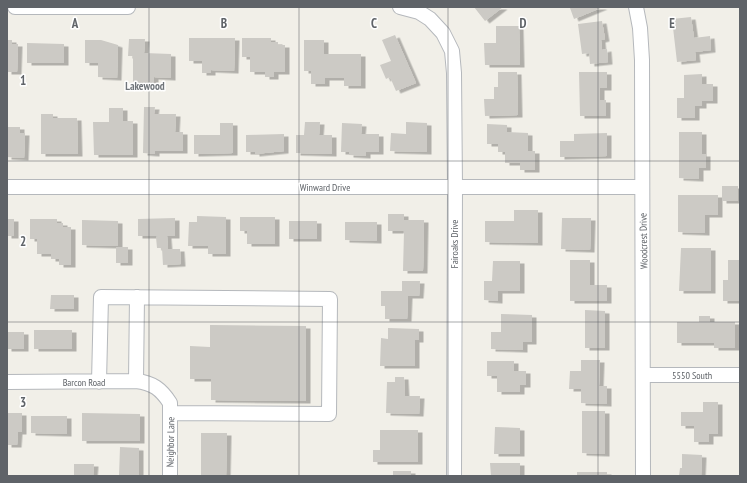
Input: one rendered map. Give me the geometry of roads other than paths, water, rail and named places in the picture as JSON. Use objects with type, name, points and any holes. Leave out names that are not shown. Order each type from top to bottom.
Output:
[{"type":"street","points":[[15,7],[128,7]]},
{"type":"street","name":"Fairoaks Drive","points":[[400,7],[419,12],[430,19],[443,34],[452,51],[454,73],[455,187],[454,476]]},
{"type":"street","name":"Woodcrest Drive","points":[[636,7],[640,28],[642,60],[644,375],[643,476]]},
{"type":"street","name":"Winward Drive","points":[[7,187],[642,187]]},
{"type":"street","points":[[99,382],[100,297],[330,299],[330,414],[171,414]]},
{"type":"street","points":[[136,381],[137,297]]},
{"type":"street","name":"5550 South","points":[[644,375],[740,376]]},
{"type":"street","name":"Barcon Road","points":[[7,382],[136,381],[148,382],[159,388]]},
{"type":"street","name":"Neighbor Lane","points":[[159,388],[170,403],[170,476]]},
{"type":"district","name":"Lakewood","points":[[145,86]]}]
